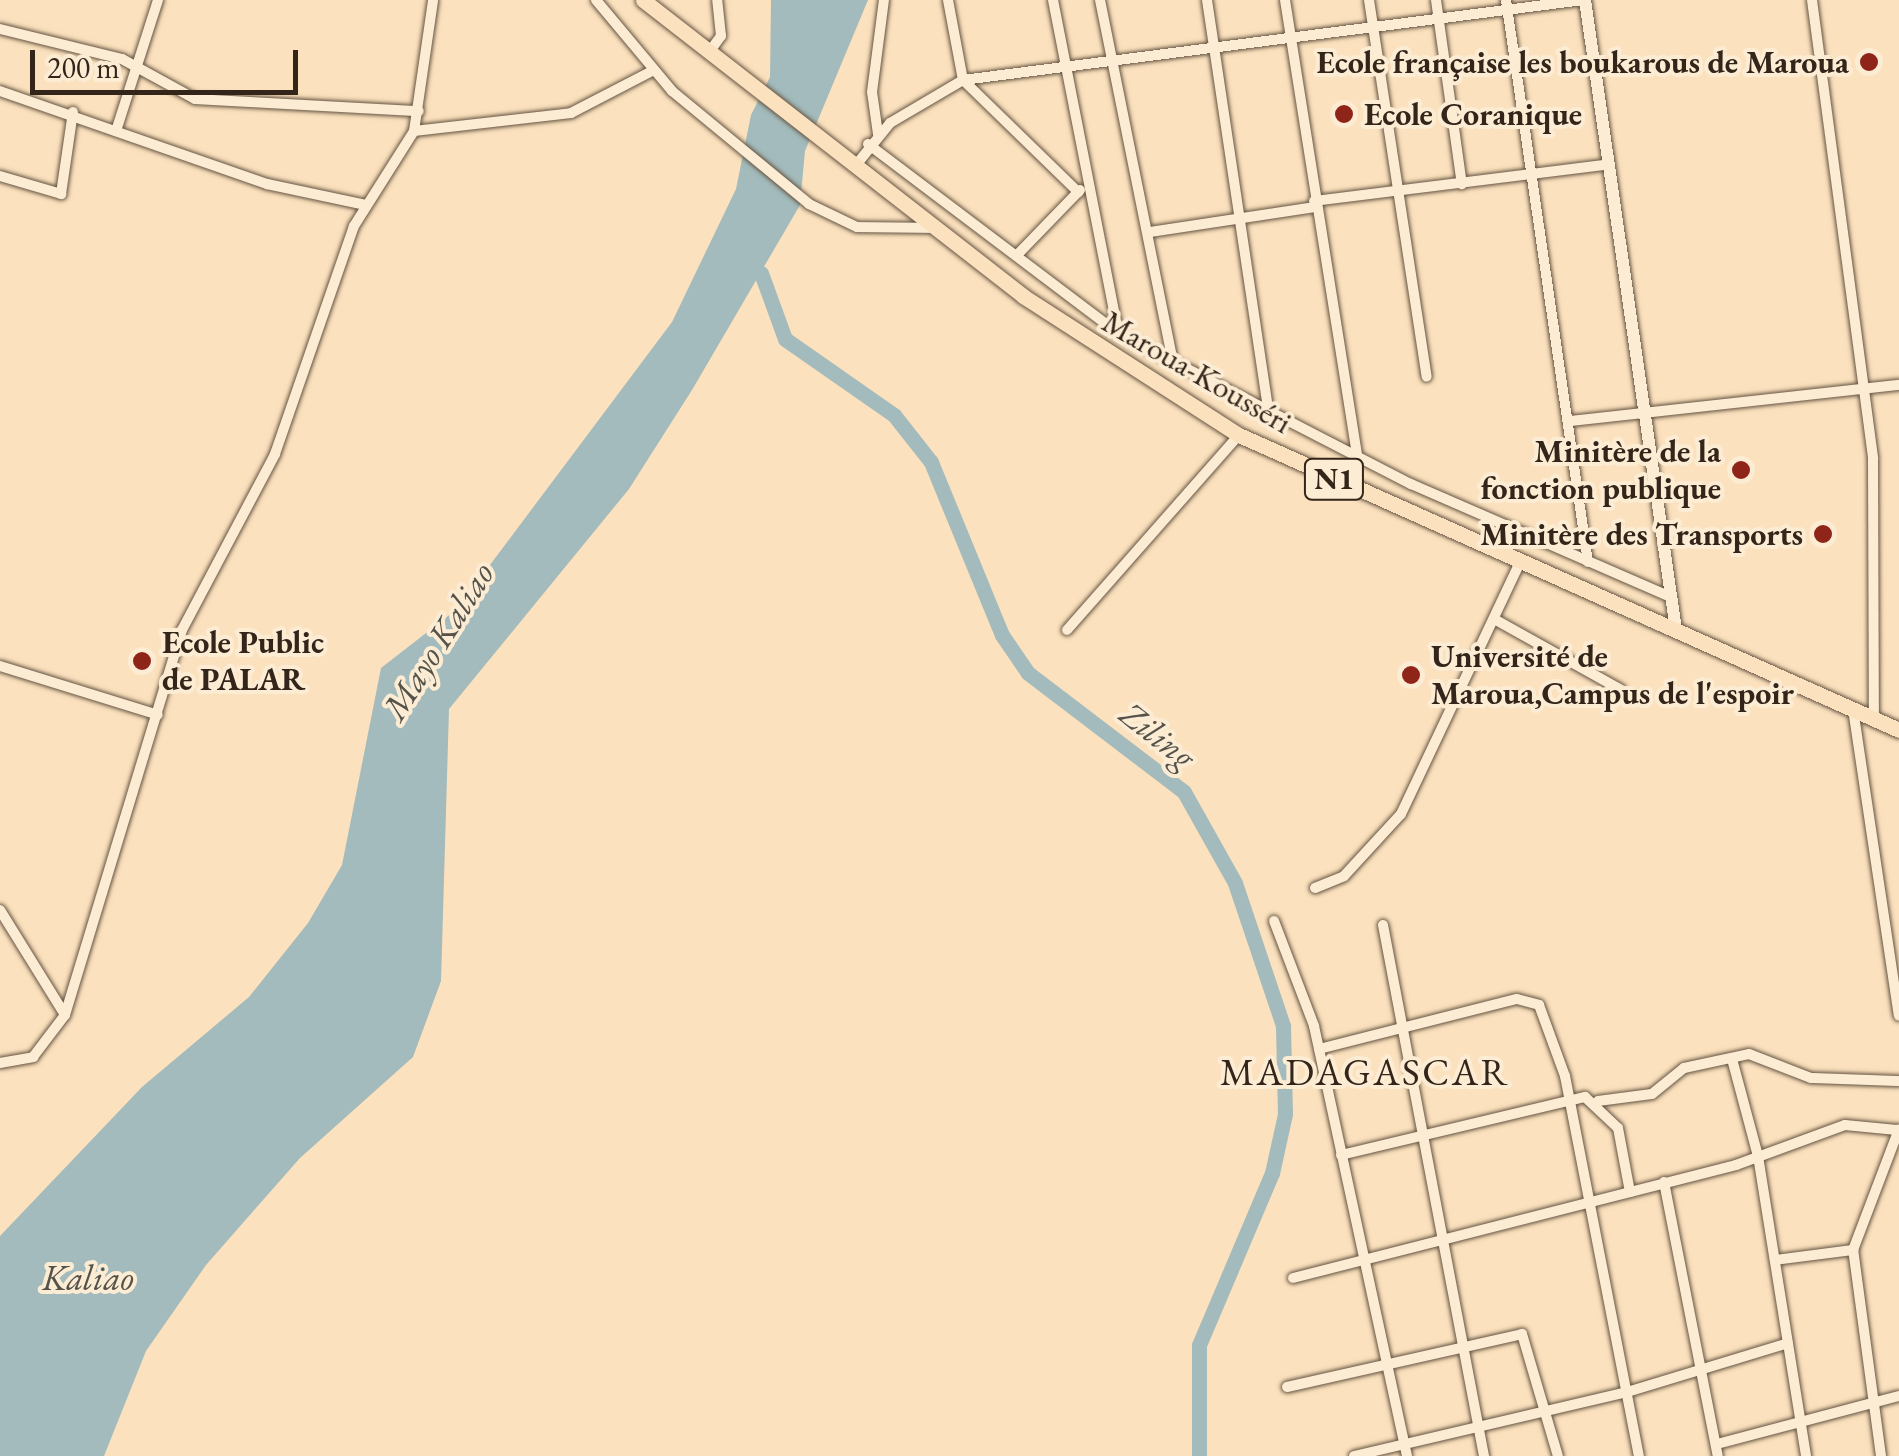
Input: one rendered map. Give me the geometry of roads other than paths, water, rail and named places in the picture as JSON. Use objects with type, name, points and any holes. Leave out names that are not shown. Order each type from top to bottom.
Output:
[{"type":"highway","name":"Maroua-Kousséri","points":[[643,0],[1111,358],[1239,435],[1899,730]]},
{"type":"street","points":[[116,131],[158,0]]},
{"type":"street","points":[[0,1064],[34,1057],[65,1015],[182,630],[261,487],[366,205],[414,131],[432,0]]},
{"type":"street","points":[[596,0],[652,71],[809,204],[857,227],[938,228]]},
{"type":"street","points":[[710,51],[722,31],[717,0]]},
{"type":"street","points":[[878,134],[872,92],[884,0]]},
{"type":"street","points":[[948,0],[963,80],[1083,188]]},
{"type":"street","points":[[1053,0],[1067,68],[1083,188],[1118,332]]},
{"type":"street","points":[[1100,0],[1150,232],[1173,362]]},
{"type":"street","points":[[1207,0],[1268,408]]},
{"type":"street","points":[[1284,0],[1356,455]]},
{"type":"street","points":[[1369,0],[1427,376]]},
{"type":"street","points":[[1436,0],[1462,184]]},
{"type":"street","points":[[856,165],[878,134],[963,80],[1215,50],[1506,4],[1584,0],[1668,596],[1676,630]]},
{"type":"street","points":[[1812,0],[1866,390],[1880,606],[1874,720]]},
{"type":"street","points":[[1506,4],[1571,420],[1588,562]]},
{"type":"street","points":[[0,29],[137,66],[213,102],[419,111]]},
{"type":"street","points":[[414,131],[571,113],[652,71]]},
{"type":"street","points":[[0,91],[73,112],[266,184],[366,205]]},
{"type":"street","points":[[0,176],[61,194],[73,112]]},
{"type":"street","points":[[868,144],[1118,332],[1356,455],[1668,596]]},
{"type":"street","points":[[1150,232],[1399,190],[1609,164]]},
{"type":"street","points":[[1018,254],[1083,188]]},
{"type":"street","points":[[1571,420],[1899,385]]},
{"type":"street","points":[[1066,630],[1239,435]]},
{"type":"street","points":[[1315,888],[1344,876],[1400,814],[1496,620],[1520,562]]},
{"type":"street","points":[[1496,620],[1620,690]]},
{"type":"street","points":[[0,666],[158,715]]},
{"type":"street","points":[[1852,708],[1899,1016]]},
{"type":"street","points":[[0,910],[65,1015]]},
{"type":"street","points":[[1274,921],[1297,964],[1319,1048],[1406,1450]]},
{"type":"street","points":[[1384,925],[1417,1138],[1484,1456]]},
{"type":"street","points":[[1319,1048],[1530,999],[1544,1014],[1567,1099],[1639,1456]]},
{"type":"street","points":[[1341,1155],[1567,1099],[1598,1101],[1652,1094],[1684,1068],[1758,1054],[1802,1076],[1856,1084],[1899,1080]]},
{"type":"street","points":[[1732,1059],[1758,1156],[1806,1456]]},
{"type":"street","points":[[1598,1101],[1618,1128],[1630,1192]]},
{"type":"street","points":[[1293,1278],[1440,1244],[1630,1192],[1758,1156],[1845,1124],[1898,1129],[1853,1250],[1881,1456]]},
{"type":"street","points":[[1664,1182],[1718,1450],[1802,1420],[1899,1396]]},
{"type":"street","points":[[1775,1260],[1853,1250]]},
{"type":"street","points":[[1287,1387],[1526,1336],[1558,1456]]},
{"type":"street","points":[[1354,1456],[1406,1450],[1478,1426],[1703,1372],[1788,1343]]},
{"type":"water","name":"Kaliao","points":[[771,0],[868,0],[805,151],[800,205],[692,390],[629,489],[449,709],[441,981],[413,1057],[300,1158],[206,1265],[146,1351],[104,1456],[0,1456],[0,1236],[142,1087],[249,997],[308,923],[342,865],[381,668],[457,609],[672,322],[736,189],[751,115],[770,77]]},
{"type":"waterway","name":"Ziling","points":[[761,273],[785,339],[894,415],[931,462],[1002,635],[1028,673],[1184,792],[1235,883],[1283,1026],[1285,1114],[1272,1173],[1199,1345],[1199,1456]]},
{"type":"place","name":"Ecole française les boukarous de Maroua","points":[[1869,62]]},
{"type":"place","name":"Ecole Coranique","points":[[1344,114]]},
{"type":"place","name":"Minitère de la fonction publique","points":[[1741,470]]},
{"type":"place","name":"Minitère des Transports","points":[[1823,534]]},
{"type":"place","name":"Ecole Public de PALAR","points":[[142,661]]},
{"type":"place","name":"Université de Maroua,Campus de l'espoir","points":[[1411,675]]},
{"type":"district","name":"MADAGASCAR","points":[[1365,1072]]},
{"type":"water label","name":"Mayo Kaliao","points":[[438,641]]}]
